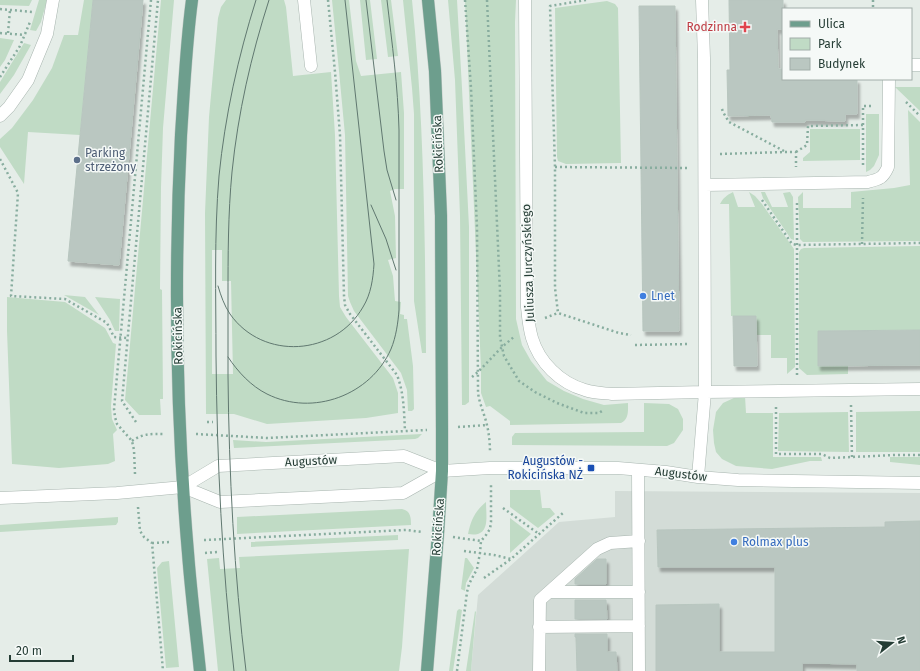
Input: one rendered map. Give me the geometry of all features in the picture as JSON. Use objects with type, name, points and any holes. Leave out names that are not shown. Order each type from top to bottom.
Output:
[{"type":"main road","name":"Rokicińska","points":[[192,0],[178,187],[177,282],[179,406],[183,488],[200,671]]},
{"type":"main road","name":"Rokicińska","points":[[427,671],[442,471],[441,216],[436,71],[428,0]]},
{"type":"street","points":[[0,116],[28,80],[47,34],[53,0]]},
{"type":"street","points":[[304,0],[311,66]]},
{"type":"street","name":"Juliusza Jurczyńskiego","points":[[524,0],[527,307],[532,338],[538,353],[557,375],[569,384],[584,390],[612,394],[920,389]]},
{"type":"street","points":[[698,477],[706,392],[704,58],[702,0]]},
{"type":"street","points":[[705,185],[868,182],[883,177],[888,167],[889,80]]},
{"type":"street","name":"Augustów","points":[[183,488],[218,466],[231,465],[404,456],[442,471]]},
{"type":"street","name":"Augustów","points":[[0,498],[183,488],[220,502],[403,492],[442,471],[486,468],[611,468],[738,480],[920,483]]},
{"type":"street","points":[[638,470],[639,671]]},
{"type":"street","points":[[539,671],[540,600],[597,549],[610,543],[639,541]]},
{"type":"street","points":[[550,592],[639,592]]},
{"type":"street","points":[[539,627],[639,626]]},
{"type":"path","points":[[135,466],[132,441],[117,424],[114,409],[151,0]]},
{"type":"path","points":[[136,422],[122,401],[158,0]]},
{"type":"path","points":[[328,0],[340,135],[345,305],[350,314],[397,375],[402,392],[404,431]]},
{"type":"path","points":[[465,0],[471,88],[477,228],[478,398],[487,425],[490,443]]},
{"type":"path","points":[[558,313],[555,288],[555,167],[550,6],[586,0]]},
{"type":"path","points":[[0,77],[20,46],[30,24],[34,6]]},
{"type":"path","points":[[0,9],[33,12]]},
{"type":"path","points":[[8,34],[10,10]]},
{"type":"path","points":[[0,33],[25,35]]},
{"type":"path","points":[[862,244],[863,106],[874,106],[874,99]]},
{"type":"path","points":[[722,104],[722,112],[729,122],[784,152]]},
{"type":"path","points":[[704,154],[796,152],[808,145],[808,126],[863,125]]},
{"type":"path","points":[[796,152],[797,378]]},
{"type":"path","points":[[0,159],[18,193],[11,296],[65,299],[107,323],[114,338],[127,338]]},
{"type":"path","points":[[555,167],[692,168]]},
{"type":"path","points":[[751,184],[792,244],[920,243]]},
{"type":"path","points":[[472,376],[478,372],[502,347],[529,325],[558,313],[619,333],[631,335]]},
{"type":"path","points":[[635,345],[693,344]]},
{"type":"path","points":[[851,390],[852,458]]},
{"type":"path","points":[[776,391],[776,454],[822,454],[830,458],[920,455]]},
{"type":"path","points":[[207,422],[213,422]]},
{"type":"path","points":[[207,434],[268,438],[426,430]]},
{"type":"path","points":[[132,441],[145,434],[161,434]]},
{"type":"path","points":[[457,671],[467,592],[469,584],[477,569],[481,541],[490,529],[491,496]]},
{"type":"path","points":[[503,508],[539,534]]},
{"type":"path","points":[[484,578],[511,559],[563,513]]},
{"type":"path","points":[[139,515],[140,531],[144,537],[152,543],[170,542]]},
{"type":"path","points":[[204,540],[413,530]]},
{"type":"path","points":[[152,543],[163,671]]},
{"type":"path","points":[[464,551],[511,559]]},
{"type":"path","points":[[204,552],[218,552]]},
{"type":"shaded area","points":[[615,491],[920,493],[920,671],[471,671],[478,595],[559,522],[615,517]]},
{"type":"green space","points":[[0,0],[32,0],[29,6],[0,5]]},
{"type":"green space","points":[[39,0],[47,0],[41,22],[36,31],[30,30]]},
{"type":"green space","points":[[84,0],[93,0],[80,135],[28,132],[24,184],[0,147],[0,139],[12,128],[33,100],[52,68],[64,35],[78,35]]},
{"type":"green space","points":[[161,0],[174,0],[163,128],[161,187],[160,289],[162,290],[163,399],[160,399],[161,415],[139,415],[125,400]]},
{"type":"green space","points":[[226,0],[284,0],[293,76],[331,72],[335,135],[340,307],[393,378],[398,393],[398,413],[366,418],[267,424],[234,414],[206,414],[205,213],[209,117],[218,18],[221,7]],"holes":[[[212,250],[222,250],[222,281],[231,281],[233,374],[212,374]]]},
{"type":"green space","points":[[332,0],[349,0],[356,61],[361,76],[401,72],[404,113],[404,189],[395,189],[390,191],[395,216],[396,258],[388,260],[393,276],[395,301],[401,302],[400,314],[404,315],[404,319],[407,319],[413,366],[414,409],[412,411],[408,411],[407,390],[401,373],[354,311],[348,296],[345,135]]},
{"type":"green space","points":[[360,0],[370,0],[377,59],[366,60]]},
{"type":"green space","points":[[381,0],[391,0],[398,56],[388,57]]},
{"type":"green space","points":[[403,0],[412,0],[419,88],[424,220],[426,353],[422,353],[414,301],[414,114]]},
{"type":"green space","points":[[448,0],[457,0],[469,227],[469,402],[465,405],[462,405],[460,216],[455,80]]},
{"type":"green space","points":[[465,0],[516,0],[516,319],[522,345],[531,361],[547,381],[564,391],[583,399],[604,405],[628,403],[627,417],[621,423],[510,425],[510,421],[490,406],[486,407],[481,393]]},
{"type":"green space","points":[[607,1],[615,4],[618,8],[621,163],[566,164],[558,161],[557,157],[555,8]]},
{"type":"green space","points":[[0,38],[14,40],[5,60],[0,67]]},
{"type":"green space","points":[[24,43],[31,45],[14,75],[0,94],[0,82]]},
{"type":"green space","points":[[895,87],[920,87],[920,111]]},
{"type":"green space","points":[[908,110],[920,122],[920,241],[803,242],[800,239],[798,197],[803,192],[803,208],[851,208],[851,192],[910,185]]},
{"type":"green space","points":[[866,114],[879,114],[879,155],[874,166],[866,172]]},
{"type":"green space","points":[[810,129],[860,129],[860,160],[803,161],[803,158],[810,152]]},
{"type":"green space","points":[[733,192],[738,207],[755,207],[749,192],[755,196],[794,249],[795,367],[787,374],[787,358],[771,358],[771,335],[757,335],[756,316],[731,316],[729,204],[720,204],[725,197]]},
{"type":"green space","points":[[761,192],[765,192],[772,207],[788,207],[783,193],[790,192],[793,197],[794,240],[791,239],[763,198]]},
{"type":"green space","points":[[920,246],[920,330],[818,331],[818,366],[848,365],[848,374],[807,375],[799,368],[799,252],[801,249]]},
{"type":"green space","points":[[64,295],[85,297],[99,315]]},
{"type":"green space","points":[[7,297],[65,302],[105,328],[113,343],[116,344],[111,406],[112,419],[117,430],[113,434],[115,461],[108,464],[59,468],[12,464]]},
{"type":"green space","points":[[95,297],[120,299],[119,331],[115,331],[110,320]]},
{"type":"green space","points":[[745,396],[746,413],[773,413],[773,457],[821,457],[822,461],[810,461],[772,469],[736,466],[722,459],[716,452],[714,443],[713,430],[716,412],[723,403],[736,397]]},
{"type":"green space","points":[[644,403],[669,404],[678,409],[683,419],[683,430],[674,443],[667,446],[512,445],[512,437],[515,433],[644,432]]},
{"type":"green space","points":[[920,411],[920,452],[856,452],[856,412]]},
{"type":"green space","points":[[848,412],[849,452],[778,451],[779,413]]},
{"type":"green space","points":[[422,434],[415,439],[234,448],[233,440],[266,442]]},
{"type":"green space","points":[[890,457],[920,457],[920,465],[890,462]]},
{"type":"green space","points":[[510,490],[540,490],[542,508],[550,508],[555,514],[538,528],[510,507]]},
{"type":"green space","points":[[486,502],[486,525],[484,530],[481,533],[468,534],[474,516]]},
{"type":"green space","points":[[402,509],[409,513],[411,517],[411,525],[237,534],[237,517]]},
{"type":"green space","points":[[118,517],[118,522],[116,525],[0,532],[0,525]]},
{"type":"green space","points":[[510,518],[531,534],[510,553]]},
{"type":"green space","points":[[398,535],[398,540],[251,547],[251,542]]},
{"type":"green space","points":[[409,549],[399,671],[218,671],[207,559],[219,558],[220,569],[240,568],[239,557]]},
{"type":"green space","points":[[465,558],[467,558],[474,568],[466,583],[465,591],[461,589]]},
{"type":"green space","points":[[169,561],[179,667],[166,668],[157,568],[162,562]]},
{"type":"green space","points":[[459,609],[462,610],[453,671],[449,671],[457,611]]},
{"type":"green space","points":[[475,611],[471,671],[466,671]]},
{"type":"building","points":[[93,0],[143,0],[119,265],[68,261]]},
{"type":"building","points":[[729,0],[783,0],[782,29],[777,29],[778,69],[782,69],[782,80],[857,80],[857,114],[845,114],[845,121],[805,120],[805,122],[772,122],[771,115],[728,116],[727,70],[730,70]]},
{"type":"building","points":[[639,6],[675,6],[679,331],[643,331]]},
{"type":"building","points":[[733,316],[756,316],[757,366],[734,366]]},
{"type":"building","points":[[920,330],[920,365],[818,366],[818,331]]},
{"type":"building","points":[[920,521],[920,671],[857,671],[857,664],[802,663],[802,671],[656,671],[656,605],[719,604],[719,652],[775,652],[775,567],[658,567],[657,530],[885,527],[885,522]]},
{"type":"building","points":[[597,559],[606,559],[606,584],[575,584],[575,579]]},
{"type":"building","points":[[575,600],[606,600],[607,619],[575,619]]},
{"type":"building","points":[[575,634],[607,634],[607,652],[616,652],[617,671],[577,671]]},
{"type":"tram line","points":[[234,671],[223,553],[219,474],[216,356],[216,221],[219,176],[225,131],[243,43],[256,0]]},
{"type":"tram line","points":[[246,671],[235,560],[230,450],[228,376],[229,219],[232,172],[242,106],[256,42],[269,0]]},
{"type":"tram line","points":[[218,286],[228,311],[244,329],[261,340],[279,345],[298,346],[317,343],[335,335],[351,323],[366,302],[371,286],[374,264],[345,0]]},
{"type":"tram line","points":[[366,0],[384,151],[387,170],[396,200]]},
{"type":"tram line","points":[[228,357],[245,378],[261,391],[285,401],[303,403],[321,402],[339,397],[355,390],[370,379],[382,365],[391,349],[399,310],[399,130],[396,81],[387,0]]},
{"type":"tram line","points":[[371,205],[386,239],[396,270]]},
{"type":"place","name":"Rodzinna","points":[[745,27]]},
{"type":"place","name":"Parking strzeżony","points":[[77,160]]},
{"type":"place","name":"Lnet","points":[[643,296]]},
{"type":"place","name":"Augustów - Rokicińska NŻ","points":[[591,468]]},
{"type":"place","name":"Rolmax plus","points":[[734,542]]}]
